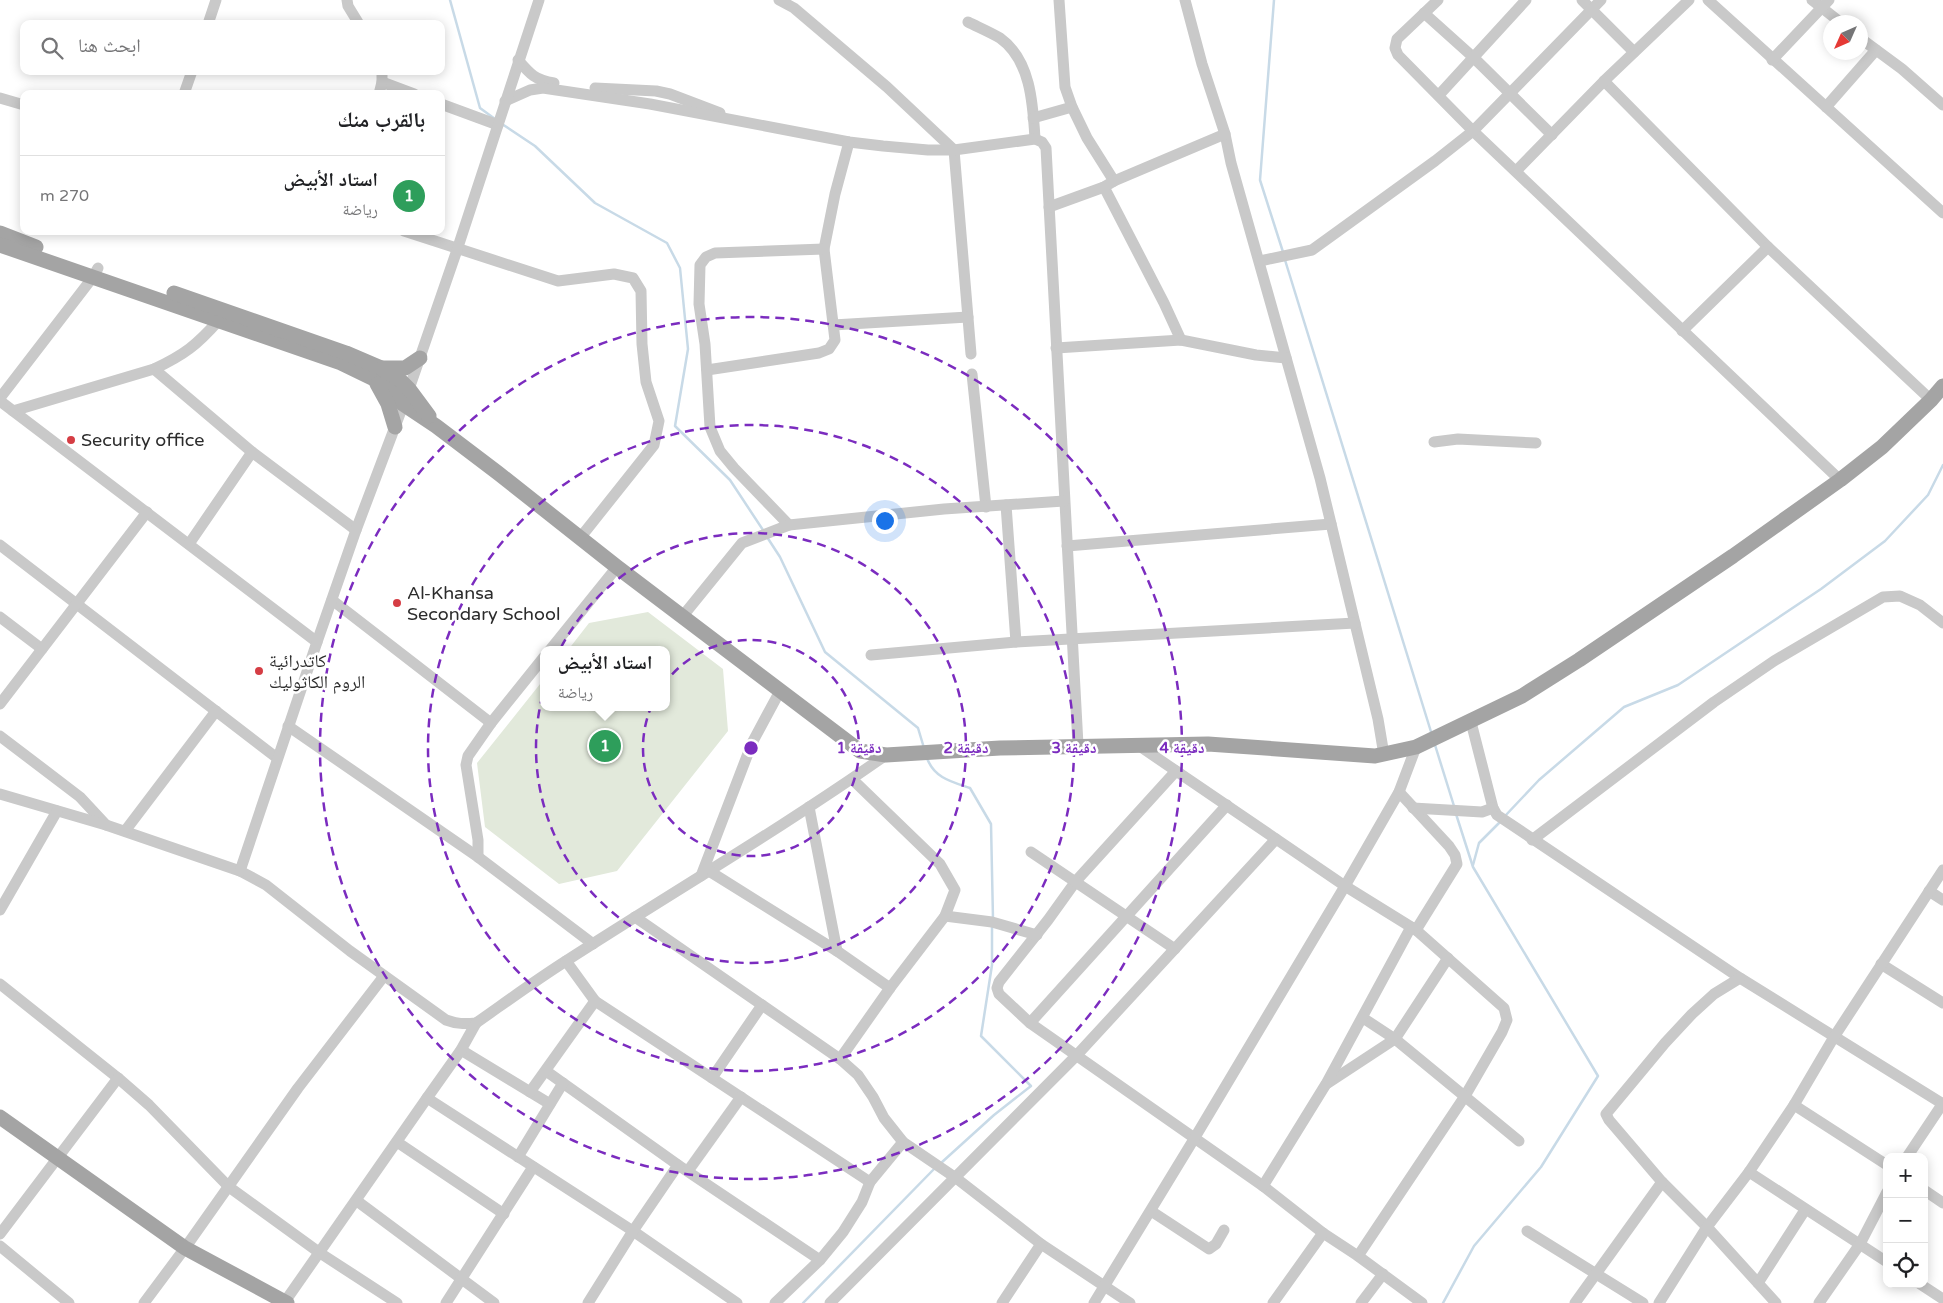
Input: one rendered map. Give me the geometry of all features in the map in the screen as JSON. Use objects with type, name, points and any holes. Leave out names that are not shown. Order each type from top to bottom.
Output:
[{"type":"main road","points":[[0,233],[219,320],[341,363],[400,380],[409,389],[436,426]]},
{"type":"main road","points":[[0,245],[95,272],[346,353],[378,373],[390,390],[404,404],[436,426],[617,567],[860,751],[886,755],[1078,745],[1208,744],[1375,756],[1420,746],[1522,696],[1733,556],[1840,480],[1882,447],[1932,400],[1943,386]]},
{"type":"main road","points":[[378,373],[405,368],[420,358]]},
{"type":"main road","points":[[378,373],[395,427]]},
{"type":"main road","points":[[0,1117],[185,1248],[285,1303]]},
{"type":"street","points":[[209,20],[216,0]]},
{"type":"street","points":[[347,0],[348,6],[357,20]]},
{"type":"street","points":[[240,871],[356,530],[420,358],[539,0]]},
{"type":"street","points":[[779,0],[794,8],[887,87],[954,150],[971,354]]},
{"type":"street","points":[[1059,0],[1065,87],[1087,138],[1114,181]]},
{"type":"street","points":[[1185,0],[1202,64],[1225,134],[1231,162],[1260,261],[1331,524],[1378,719],[1384,754]]},
{"type":"street","points":[[1438,0],[1396,39],[1395,48],[1398,55],[1473,131],[1840,480]]},
{"type":"street","points":[[1438,95],[1526,0]]},
{"type":"street","points":[[1582,0],[1634,52]]},
{"type":"street","points":[[1260,261],[1299,251],[1312,250],[1324,243],[1473,131],[1601,0]]},
{"type":"street","points":[[1516,171],[1604,81],[1689,0]]},
{"type":"street","points":[[1708,0],[1943,213]]},
{"type":"street","points":[[1812,0],[1826,4],[1835,15]]},
{"type":"street","points":[[1772,60],[1826,4]]},
{"type":"street","points":[[1424,13],[1552,135]]},
{"type":"street","points":[[968,22],[1001,39],[1017,58],[1029,86],[1032,99],[1035,139]]},
{"type":"street","points":[[1868,44],[1941,98]]},
{"type":"street","points":[[1826,107],[1876,50]]},
{"type":"street","points":[[518,60],[538,80],[588,88],[656,91],[704,106],[738,121]]},
{"type":"street","points":[[185,90],[191,75]]},
{"type":"street","points":[[380,90],[382,77],[406,90]]},
{"type":"street","points":[[1604,81],[1768,247],[1932,400]]},
{"type":"street","points":[[505,100],[530,90],[544,88],[650,104],[849,142],[928,150],[954,150],[1035,139],[1042,142],[1046,148],[1078,745]]},
{"type":"street","points":[[0,98],[20,104]]},
{"type":"street","points":[[445,105],[498,125]]},
{"type":"street","points":[[1033,118],[1072,107]]},
{"type":"street","points":[[1049,207],[1104,187],[1225,134]]},
{"type":"street","points":[[707,370],[829,350],[835,340],[824,249],[835,194],[849,142]]},
{"type":"street","points":[[1104,187],[1181,340]]},
{"type":"street","points":[[415,235],[558,282],[614,274],[633,278],[641,290],[642,344],[646,382],[659,421],[658,434],[654,445],[580,538]]},
{"type":"street","points":[[1682,331],[1768,247]]},
{"type":"street","points":[[789,525],[720,451],[710,427],[705,344],[699,304],[700,265],[706,257],[715,253],[824,249]]},
{"type":"street","points":[[95,272],[0,399],[13,411],[317,642]]},
{"type":"street","points":[[833,325],[968,317]]},
{"type":"street","points":[[13,411],[154,369],[193,348],[219,320]]},
{"type":"street","points":[[1056,348],[1181,340],[1256,355],[1286,358]]},
{"type":"street","points":[[154,369],[252,452],[356,530]]},
{"type":"street","points":[[972,374],[986,507]]},
{"type":"street","points":[[1434,442],[1458,439],[1536,443]]},
{"type":"street","points":[[189,544],[252,452]]},
{"type":"street","points":[[682,616],[742,543],[789,525],[1064,501]]},
{"type":"street","points":[[1006,505],[1016,642]]},
{"type":"street","points":[[0,704],[147,512]]},
{"type":"street","points":[[1067,546],[1331,524]]},
{"type":"street","points":[[0,545],[277,758]]},
{"type":"street","points":[[553,646],[617,567]]},
{"type":"street","points":[[1532,840],[1714,702],[1774,661],[1883,598],[1900,596],[1920,605],[1943,623]]},
{"type":"street","points":[[332,600],[491,723]]},
{"type":"street","points":[[0,616],[42,649]]},
{"type":"street","points":[[871,655],[1016,642],[1354,623]]},
{"type":"street","points":[[478,858],[478,840],[466,765],[468,756],[491,723],[540,663]]},
{"type":"street","points":[[705,874],[752,743],[780,691]]},
{"type":"street","points":[[124,831],[216,711]]},
{"type":"street","points":[[1472,722],[1495,812],[1509,824],[1740,978],[1943,1104],[1910,1153]]},
{"type":"street","points":[[288,726],[478,858],[593,944]]},
{"type":"street","points":[[0,736],[80,797],[106,825]]},
{"type":"street","points":[[1137,744],[1345,886],[1413,928],[1504,1008],[1506,1020],[1502,1032],[1465,1096],[1358,1256]]},
{"type":"street","points":[[1094,1303],[1345,886],[1399,792],[1420,746]]},
{"type":"street","points":[[285,1303],[461,1050],[476,1023],[566,961],[705,874],[886,755]]},
{"type":"street","points":[[1176,771],[1076,881],[999,982],[997,988],[999,994],[1030,1023],[1263,1186],[1323,1233],[1422,1303]]},
{"type":"street","points":[[840,1059],[890,988],[945,916],[955,890],[940,864],[852,779]]},
{"type":"street","points":[[1263,1186],[1326,1084],[1413,928],[1457,864],[1455,855],[1448,846],[1399,792]]},
{"type":"street","points":[[0,794],[106,825],[240,871],[266,885],[384,976],[446,1020],[457,1024],[476,1023]]},
{"type":"street","points":[[1030,1023],[1228,806]]},
{"type":"street","points":[[809,807],[837,951]]},
{"type":"street","points":[[1413,808],[1495,812]]},
{"type":"street","points":[[1,905],[57,811]]},
{"type":"street","points":[[830,1303],[953,1176],[1076,1056],[1276,839]]},
{"type":"street","points":[[1031,852],[1175,949]]},
{"type":"street","points":[[1658,1303],[1707,1228],[1749,1172],[1794,1105],[1834,1037],[1943,870]]},
{"type":"street","points":[[705,874],[837,951],[890,988]]},
{"type":"street","points":[[1929,891],[1943,900]]},
{"type":"street","points":[[945,916],[992,922],[1037,934]]},
{"type":"street","points":[[635,917],[840,1059],[858,1075],[884,1118],[903,1142],[953,1176],[1041,1244],[1130,1303]]},
{"type":"street","points":[[1326,1084],[1395,1039],[1448,958]]},
{"type":"street","points":[[566,961],[595,1001],[870,1182]]},
{"type":"street","points":[[1881,964],[1943,1003]]},
{"type":"street","points":[[144,1303],[229,1187],[298,1088],[384,976]]},
{"type":"street","points":[[1740,978],[1714,994],[1692,1014],[1665,1043],[1606,1114],[1662,1182],[1776,1303]]},
{"type":"street","points":[[0,984],[149,1105],[229,1187],[320,1253],[397,1303]]},
{"type":"street","points":[[530,1092],[595,1001]]},
{"type":"street","points":[[712,1078],[762,1005]]},
{"type":"street","points":[[1363,1018],[1395,1039],[1519,1141]]},
{"type":"street","points":[[461,1050],[550,1104]]},
{"type":"street","points":[[546,1070],[683,1168],[820,1260]]},
{"type":"street","points":[[0,1234],[118,1078]]},
{"type":"street","points":[[518,1157],[563,1083]]},
{"type":"street","points":[[588,1303],[633,1231],[741,1097]]},
{"type":"street","points":[[427,1098],[633,1231],[736,1303]]},
{"type":"street","points":[[1794,1105],[1883,1162]]},
{"type":"street","points":[[397,1142],[504,1214]]},
{"type":"street","points":[[775,1303],[820,1260],[853,1217],[862,1202],[870,1182],[903,1142]]},
{"type":"street","points":[[446,1303],[463,1280],[534,1167]]},
{"type":"street","points":[[1749,1172],[1883,1259]]},
{"type":"street","points":[[1575,1303],[1662,1182]]},
{"type":"street","points":[[1928,1193],[1943,1203]]},
{"type":"street","points":[[1819,1303],[1860,1244],[1884,1198]]},
{"type":"street","points":[[357,1201],[494,1303]]},
{"type":"street","points":[[1758,1283],[1805,1210]]},
{"type":"street","points":[[1150,1211],[1209,1249],[1216,1244],[1224,1230]]},
{"type":"street","points":[[1527,1231],[1598,1273],[1643,1303]]},
{"type":"street","points":[[1273,1303],[1323,1233]]},
{"type":"street","points":[[1002,1303],[1041,1244]]},
{"type":"street","points":[[0,1246],[69,1303]]},
{"type":"street","points":[[1361,1303],[1383,1274]]},
{"type":"street","points":[[1926,1288],[1943,1300]]},
{"type":"shaded area","points":[[648,612],[723,669],[728,731],[617,871],[559,884],[485,827],[477,763],[540,684],[540,711],[670,711],[670,646],[571,646],[589,623]]},
{"type":"waterway","points":[[450,0],[480,108],[495,119]]},
{"type":"waterway","points":[[1274,0],[1260,180],[1283,252]]},
{"type":"waterway","points":[[502,124],[535,146],[595,203],[667,243],[680,268],[688,349],[675,426],[730,480],[763,530]]},
{"type":"waterway","points":[[1285,260],[1432,735]]},
{"type":"waterway","points":[[1505,816],[1539,780],[1624,707],[1678,685],[1821,589],[1885,541],[1928,495],[1943,465]]},
{"type":"waterway","points":[[767,537],[780,557],[825,652],[918,728],[924,748]]},
{"type":"waterway","points":[[1435,745],[1454,806]]},
{"type":"waterway","points":[[927,758],[930,765],[939,775],[970,788],[991,824],[993,919]]},
{"type":"waterway","points":[[1443,1303],[1474,1246],[1541,1167],[1598,1076],[1473,867],[1456,814]]},
{"type":"waterway","points":[[1473,865],[1479,843],[1500,822]]},
{"type":"waterway","points":[[941,1163],[994,1115],[1031,1086],[981,1036],[992,965],[992,927]]},
{"type":"waterway","points":[[803,1303],[935,1168]]},
{"type":"place","name":"Security office","points":[[71,440]]},
{"type":"place","name":"Al-Khansa Secondary School","points":[[397,603]]},
{"type":"place","name":"كاتدرائية الروم الكاثوليك","points":[[259,671]]},
{"type":"place","name":"استاد الأبيض","points":[[605,746]]}]
